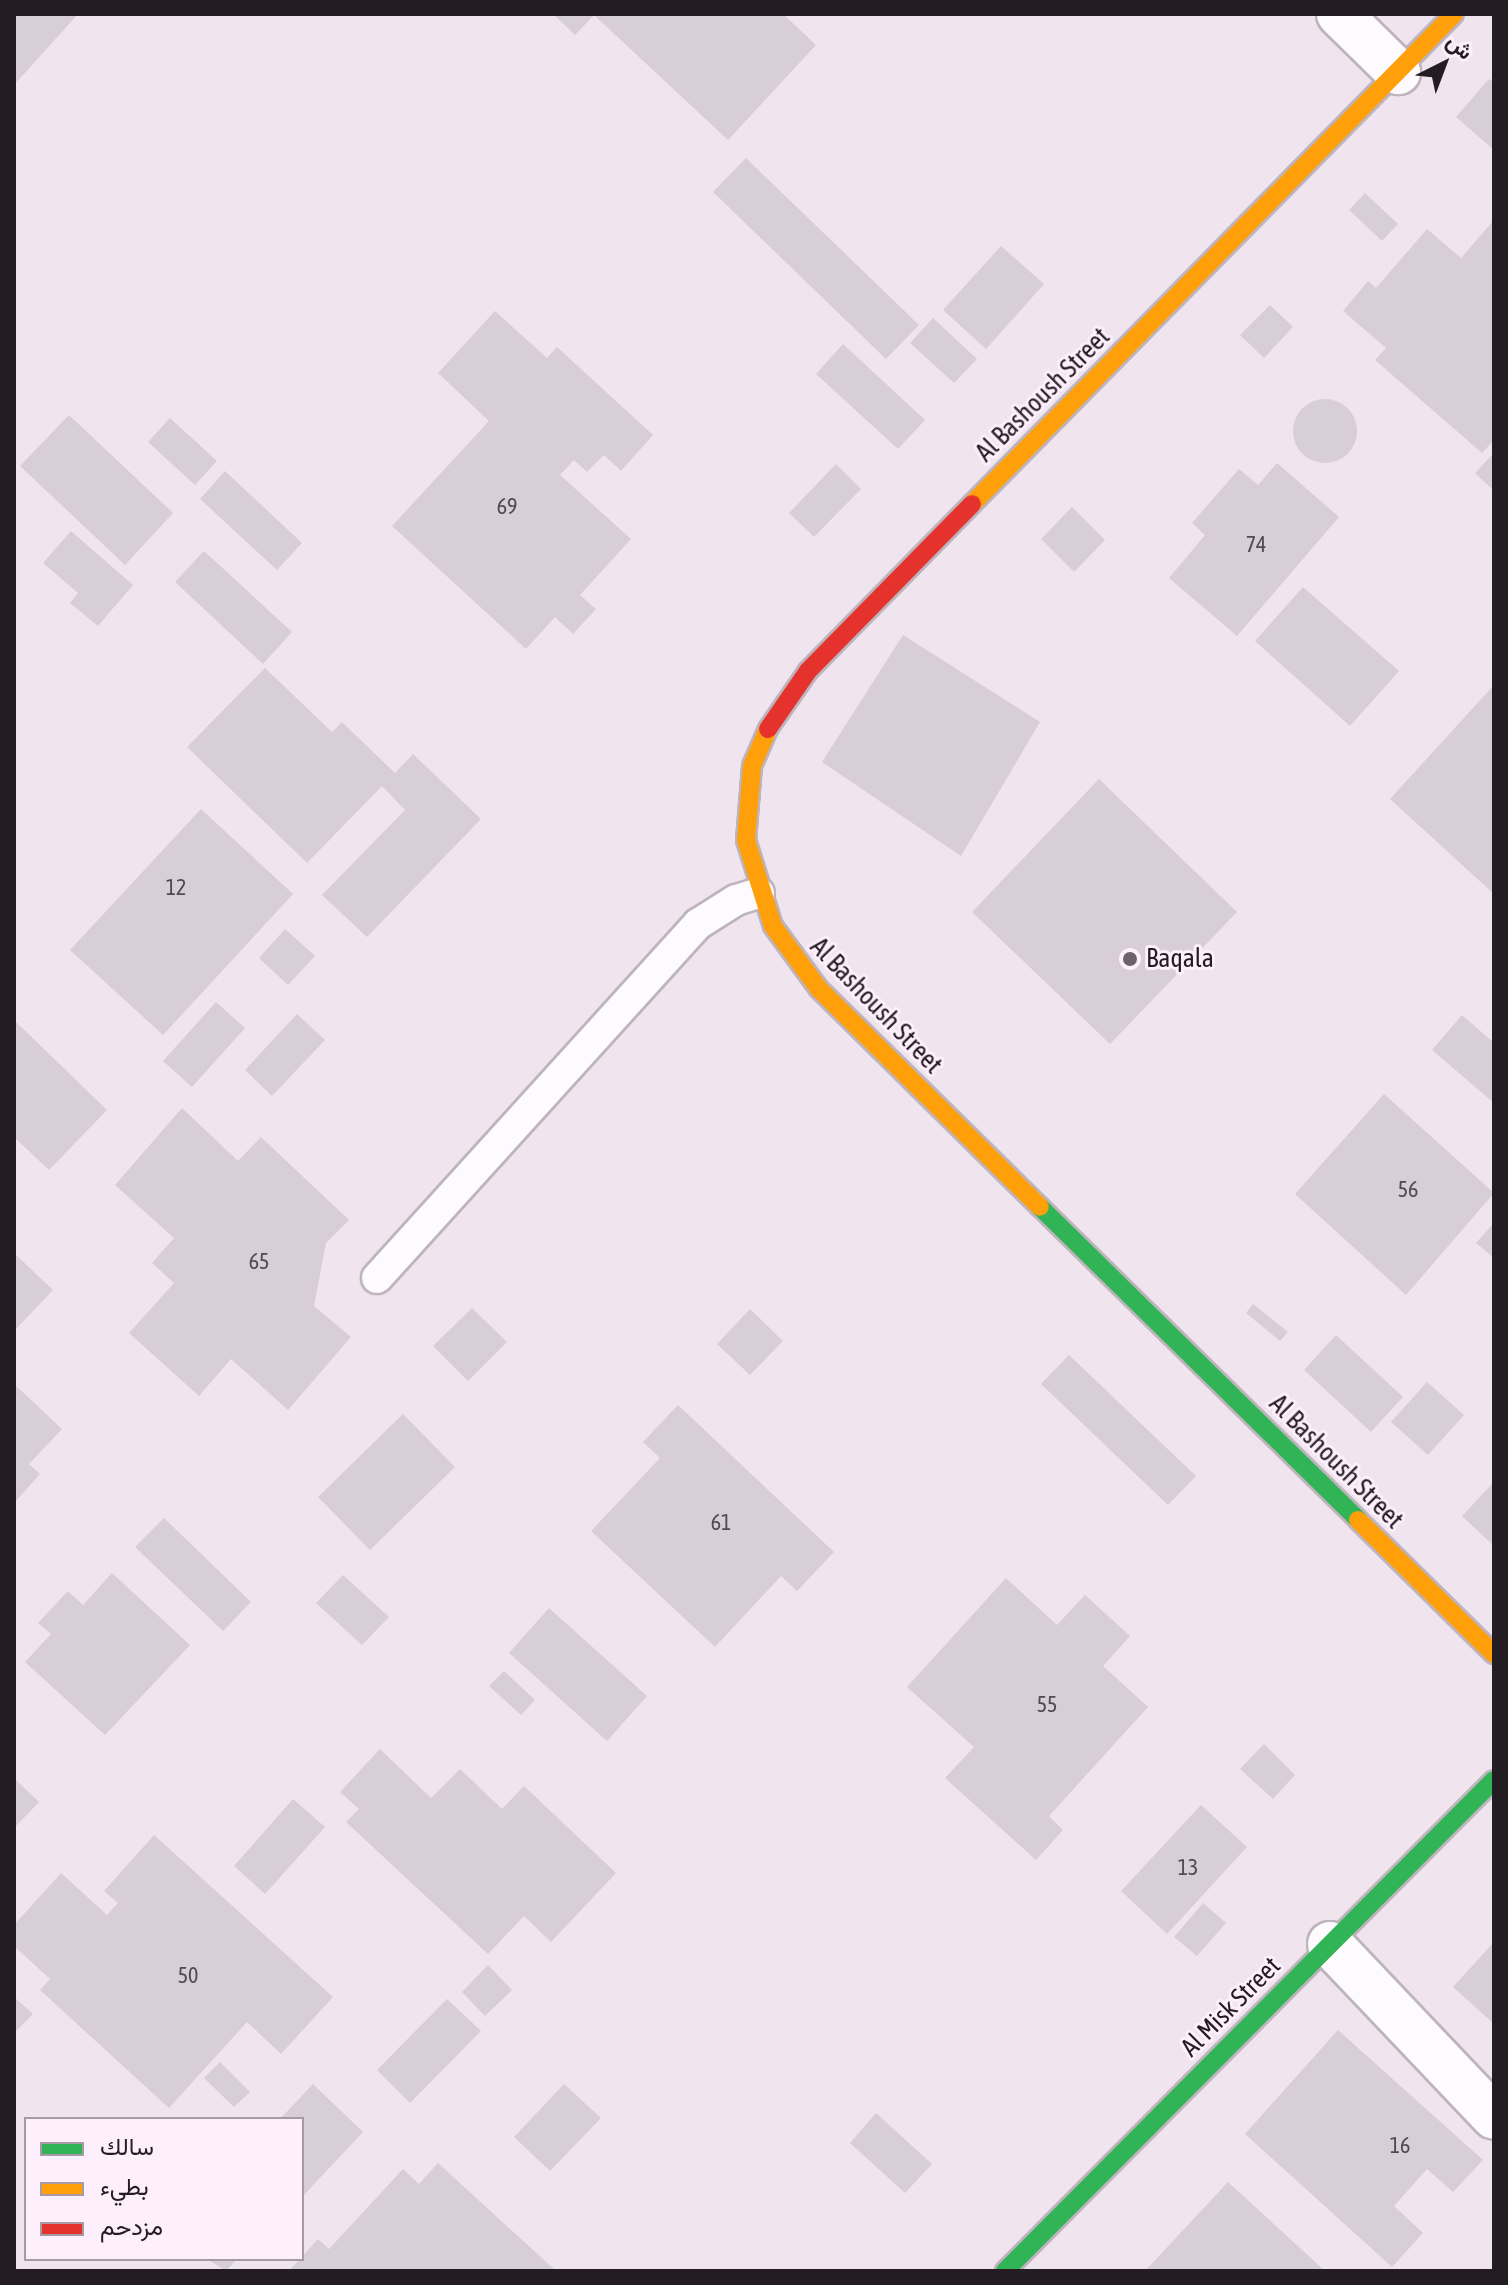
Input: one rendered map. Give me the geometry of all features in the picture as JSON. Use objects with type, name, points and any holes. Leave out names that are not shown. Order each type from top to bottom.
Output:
[{"type":"street","points":[[1339,14],[1398,72]]},
{"type":"street","name":"Al Bashoush Street","points":[[1454,14],[785,699],[752,766],[746,803],[746,840],[759,893],[791,957],[819,989],[1494,1654]]},
{"type":"street","name":"Al Misk Street","points":[[1005,2271],[1494,1780]]},
{"type":"street","points":[[1330,1944],[1494,2117]]},
{"type":"lane","points":[[377,1278],[698,924],[736,900],[759,893]]},
{"type":"building","points":[[14,14],[78,14],[14,85]]},
{"type":"building","points":[[553,14],[783,14],[816,45],[728,140],[594,15],[575,35]]},
{"type":"building","points":[[1489,79],[1494,83],[1494,150],[1456,117]]},
{"type":"building","points":[[746,158],[919,325],[886,359],[713,192]]},
{"type":"building","points":[[1365,193],[1398,224],[1382,241],[1349,210]]},
{"type":"building","points":[[1494,220],[1494,440],[1482,453],[1375,360],[1386,348],[1343,311],[1368,281],[1376,288],[1427,229],[1461,258]]},
{"type":"building","points":[[1001,246],[1044,284],[986,349],[943,310]]},
{"type":"building","points":[[1270,305],[1293,327],[1264,358],[1240,335]]},
{"type":"building","points":[[495,311],[547,358],[557,347],[653,435],[621,471],[604,455],[587,472],[574,460],[560,475],[631,539],[580,595],[596,609],[573,634],[555,617],[526,649],[392,526],[489,421],[438,373]]},
{"type":"building","points":[[933,318],[977,359],[954,383],[910,343]]},
{"type":"building","points":[[843,344],[925,420],[898,449],[816,374]]},
{"type":"building","points":[[1325,399],[1343,405],[1351,413],[1357,431],[1351,449],[1343,457],[1325,463],[1307,457],[1299,449],[1293,431],[1299,413],[1307,405]]},
{"type":"building","points":[[69,415],[173,513],[125,565],[20,466]]},
{"type":"building","points":[[170,418],[217,461],[195,485],[148,442]]},
{"type":"building","points":[[1494,453],[1494,491],[1475,473]]},
{"type":"building","points":[[1277,463],[1339,517],[1237,636],[1169,578],[1205,535],[1192,523],[1239,469],[1258,485]]},
{"type":"building","points":[[836,464],[861,489],[814,537],[789,513]]},
{"type":"building","points":[[225,471],[302,543],[277,570],[200,499]]},
{"type":"building","points":[[1072,507],[1105,540],[1074,572],[1041,539]]},
{"type":"building","points":[[71,531],[133,585],[98,626],[70,603],[78,593],[43,563]]},
{"type":"building","points":[[204,551],[292,632],[263,664],[175,582]]},
{"type":"building","points":[[1303,587],[1399,671],[1350,726],[1255,641]]},
{"type":"building","points":[[903,635],[1040,722],[961,856],[822,762]]},
{"type":"building","points":[[265,668],[332,732],[342,722],[395,773],[413,754],[481,819],[367,937],[322,895],[405,810],[382,786],[307,863],[187,747]]},
{"type":"building","points":[[1494,685],[1494,894],[1390,799]]},
{"type":"building","points":[[1099,779],[1237,912],[1110,1044],[972,912]]},
{"type":"building","points":[[201,809],[293,894],[163,1035],[70,950]]},
{"type":"building","points":[[285,929],[315,956],[288,985],[259,958]]},
{"type":"building","points":[[216,1002],[245,1028],[192,1087],[163,1061]]},
{"type":"building","points":[[297,1014],[325,1040],[272,1096],[245,1070]]},
{"type":"building","points":[[1462,1015],[1494,1043],[1494,1103],[1432,1050]]},
{"type":"building","points":[[14,1020],[107,1110],[49,1170],[14,1137]]},
{"type":"building","points":[[1384,1094],[1494,1193],[1406,1295],[1295,1194]]},
{"type":"building","points":[[182,1108],[238,1161],[261,1137],[349,1220],[326,1243],[314,1306],[351,1337],[288,1410],[231,1359],[199,1396],[129,1333],[174,1283],[152,1263],[174,1238],[115,1185]]},
{"type":"building","points":[[1494,1226],[1494,1258],[1476,1243]]},
{"type":"building","points":[[14,1253],[53,1290],[14,1331]]},
{"type":"building","points":[[1253,1304],[1288,1332],[1280,1341],[1246,1313]]},
{"type":"building","points":[[472,1308],[507,1342],[468,1381],[433,1346]]},
{"type":"building","points":[[750,1309],[783,1341],[750,1375],[717,1344]]},
{"type":"building","points":[[1336,1335],[1403,1397],[1371,1432],[1304,1370]]},
{"type":"building","points":[[1069,1355],[1196,1476],[1168,1505],[1041,1384]]},
{"type":"building","points":[[1427,1382],[1464,1415],[1428,1455],[1391,1422]]},
{"type":"building","points":[[14,1384],[62,1429],[29,1464],[40,1474],[14,1503]]},
{"type":"building","points":[[678,1405],[834,1552],[797,1591],[781,1576],[715,1647],[591,1531],[660,1458],[643,1442]]},
{"type":"building","points":[[403,1414],[455,1467],[370,1550],[318,1497]]},
{"type":"building","points":[[1494,1482],[1494,1546],[1462,1516]]},
{"type":"building","points":[[164,1518],[251,1602],[223,1631],[135,1547]]},
{"type":"building","points":[[112,1573],[190,1645],[105,1735],[25,1662],[51,1634],[38,1623],[68,1591],[83,1605]]},
{"type":"building","points":[[343,1575],[389,1617],[362,1645],[316,1603]]},
{"type":"building","points":[[1006,1578],[1057,1625],[1085,1595],[1130,1636],[1103,1666],[1148,1707],[1049,1816],[1063,1830],[1036,1860],[945,1778],[974,1747],[907,1687]]},
{"type":"building","points":[[549,1608],[647,1696],[607,1741],[509,1653]]},
{"type":"building","points":[[504,1671],[535,1700],[521,1715],[489,1686]]},
{"type":"building","points":[[1264,1744],[1295,1775],[1273,1799],[1240,1769]]},
{"type":"building","points":[[380,1749],[431,1798],[460,1769],[502,1809],[524,1786],[616,1873],[551,1942],[524,1916],[488,1954],[346,1822],[359,1809],[340,1792]]},
{"type":"building","points":[[14,1778],[39,1802],[14,1828]]},
{"type":"building","points":[[293,1799],[325,1827],[265,1894],[234,1866]]},
{"type":"building","points":[[1201,1805],[1247,1847],[1167,1934],[1121,1891]]},
{"type":"building","points":[[154,1835],[333,1997],[281,2054],[247,2022],[169,2108],[40,1990],[50,1979],[14,1946],[14,1925],[61,1873],[107,1915],[118,1903],[104,1891]]},
{"type":"building","points":[[1203,1903],[1226,1923],[1197,1956],[1174,1937]]},
{"type":"building","points":[[1494,1942],[1494,2024],[1453,1987]]},
{"type":"building","points":[[488,1965],[512,1990],[485,2016],[462,1992]]},
{"type":"building","points":[[14,1997],[33,2014],[14,2033]]},
{"type":"building","points":[[447,1999],[481,2031],[410,2103],[377,2070]]},
{"type":"building","points":[[1338,2030],[1483,2160],[1453,2192],[1427,2169],[1394,2206],[1423,2233],[1392,2267],[1245,2134]]},
{"type":"building","points":[[220,2062],[250,2092],[234,2107],[204,2078]]},
{"type":"building","points":[[313,2084],[363,2132],[304,2195],[304,2117],[282,2117]]},
{"type":"building","points":[[564,2084],[601,2118],[550,2171],[514,2137]]},
{"type":"building","points":[[876,2113],[932,2164],[905,2193],[850,2143]]},
{"type":"building","points":[[438,2163],[556,2271],[289,2271],[298,2261],[304,2261],[304,2254],[318,2239],[329,2249],[403,2169],[419,2184]]},
{"type":"building","points":[[1228,2182],[1325,2271],[1145,2271]]},
{"type":"building","points":[[210,2261],[235,2261],[226,2271]]},
{"type":"traffic: fast","points":[[1040,1207],[1358,1520]]},
{"type":"traffic: fast","points":[[1005,2271],[1494,1780]]},
{"type":"traffic: slow","points":[[972,504],[1454,14]]},
{"type":"traffic: slow","points":[[768,729],[752,766],[746,840],[773,926],[819,989],[1040,1207]]},
{"type":"traffic: slow","points":[[1358,1520],[1494,1654]]},
{"type":"traffic: jam","points":[[768,729],[808,671],[972,504]]},
{"type":"place","name":"Baqala","points":[[1130,959]]}]
